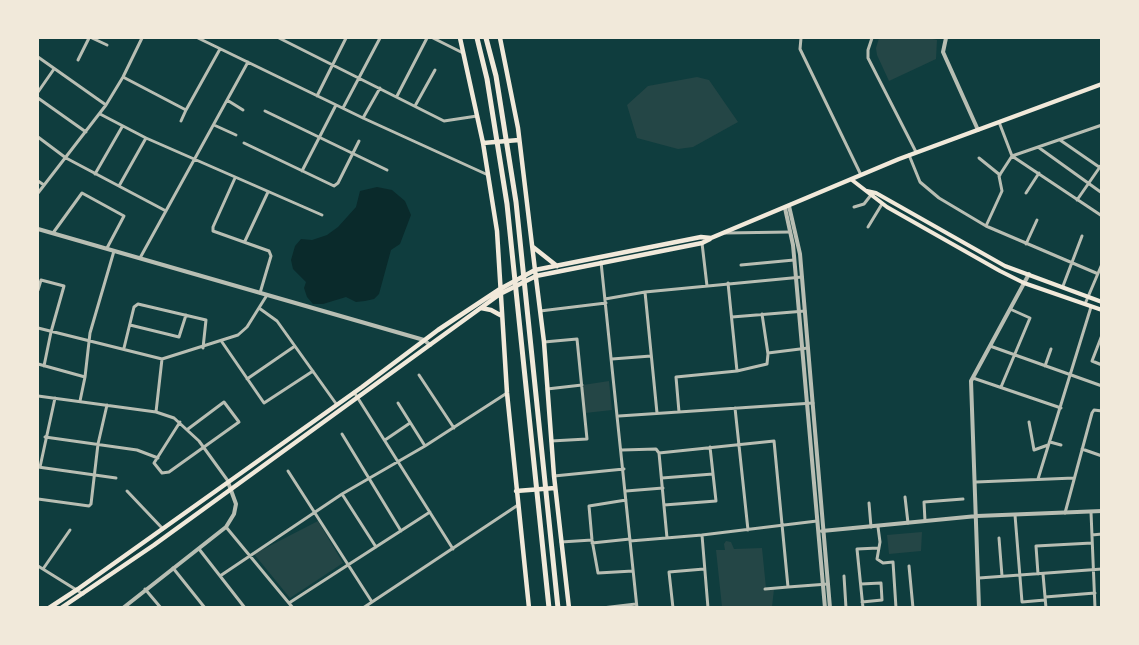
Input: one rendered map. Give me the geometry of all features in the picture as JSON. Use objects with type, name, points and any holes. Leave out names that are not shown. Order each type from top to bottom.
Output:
[{"type":"highway","points":[[477,38],[488,79],[507,204],[549,608]]},
{"type":"highway","points":[[486,38],[496,76],[516,202],[558,608]]},
{"type":"main road","points":[[460,38],[483,143],[497,231],[507,393],[529,608]]},
{"type":"main road","points":[[500,38],[519,140],[544,342],[555,488],[569,608]]},
{"type":"main road","points":[[49,608],[337,405],[430,345],[500,291],[536,276],[702,243],[909,155],[1102,84]]},
{"type":"main road","points":[[483,143],[519,140]]},
{"type":"main road","points":[[852,180],[882,204],[966,253],[1024,283],[1102,310]]},
{"type":"main road","points":[[865,190],[876,192],[1005,266],[1102,302]]},
{"type":"main road","points":[[61,608],[231,488],[424,340],[535,270],[701,237],[711,238]]},
{"type":"main road","points":[[532,246],[557,266]]},
{"type":"main road","points":[[480,308],[491,310],[502,316]]},
{"type":"main road","points":[[516,491],[555,488]]},
{"type":"street","points":[[78,60],[90,38],[107,45]]},
{"type":"street","points":[[38,193],[100,114],[123,77],[142,38]]},
{"type":"street","points":[[198,38],[488,176]]},
{"type":"street","points":[[280,38],[444,121],[477,116]]},
{"type":"street","points":[[317,96],[346,38]]},
{"type":"street","points":[[342,108],[380,38]]},
{"type":"street","points":[[397,96],[427,38]]},
{"type":"street","points":[[433,38],[464,53]]},
{"type":"street","points":[[801,38],[800,49],[862,175]]},
{"type":"street","points":[[872,38],[868,50],[868,58],[916,153]]},
{"type":"street","points":[[946,38],[943,52],[978,130]]},
{"type":"street","points":[[181,120],[220,48]]},
{"type":"street","points":[[38,57],[106,105]]},
{"type":"street","points":[[140,258],[248,62]]},
{"type":"street","points":[[38,92],[54,68]]},
{"type":"street","points":[[415,106],[435,70]]},
{"type":"street","points":[[123,77],[186,110]]},
{"type":"street","points":[[363,118],[380,88]]},
{"type":"street","points":[[38,98],[86,132]]},
{"type":"street","points":[[227,100],[243,110]]},
{"type":"street","points":[[302,171],[336,105]]},
{"type":"street","points":[[265,111],[387,170]]},
{"type":"street","points":[[100,114],[146,138],[322,216]]},
{"type":"street","points":[[999,122],[1012,156],[1102,216]]},
{"type":"street","points":[[214,124],[236,135]]},
{"type":"street","points":[[986,226],[1002,191],[1000,175],[1012,156],[1102,125]]},
{"type":"street","points":[[96,174],[122,126]]},
{"type":"street","points":[[38,137],[66,158],[166,211]]},
{"type":"street","points":[[119,186],[146,138]]},
{"type":"street","points":[[1060,140],[1101,167],[1077,200]]},
{"type":"street","points":[[244,142],[336,186],[359,141]]},
{"type":"street","points":[[1038,147],[1102,192]]},
{"type":"street","points":[[909,155],[923,187],[986,226],[1071,264],[1096,272]]},
{"type":"street","points":[[979,158],[1000,175]]},
{"type":"street","points":[[1026,193],[1039,174]]},
{"type":"street","points":[[235,178],[213,227],[213,231],[268,250],[270,253],[260,293]]},
{"type":"street","points":[[38,181],[44,185]]},
{"type":"street","points":[[245,242],[268,192]]},
{"type":"street","points":[[52,233],[82,193],[124,216],[107,248]]},
{"type":"street","points":[[854,207],[864,204],[871,195]]},
{"type":"street","points":[[868,227],[882,204]]},
{"type":"street","points":[[787,207],[796,278],[818,521],[821,531]]},
{"type":"street","points":[[787,207],[798,242],[802,277],[813,403],[821,531],[830,608]]},
{"type":"street","points":[[1026,244],[1037,220]]},
{"type":"street","points":[[38,229],[424,340],[430,345]]},
{"type":"street","points":[[726,233],[790,232]]},
{"type":"street","points":[[1063,286],[1082,236]]},
{"type":"street","points":[[702,243],[707,286]]},
{"type":"street","points":[[80,401],[86,377],[90,333],[114,250]]},
{"type":"street","points":[[601,256],[637,606],[602,608]]},
{"type":"street","points":[[741,265],[794,260]]},
{"type":"street","points":[[1085,304],[1096,272],[1102,264]]},
{"type":"street","points":[[979,608],[971,381],[1029,274]]},
{"type":"street","points":[[540,311],[606,301],[645,292],[802,277]]},
{"type":"street","points":[[38,290],[40,280],[64,286],[44,366]]},
{"type":"street","points":[[728,284],[737,371]]},
{"type":"street","points":[[645,292],[657,413]]},
{"type":"street","points":[[38,328],[162,359],[222,342],[243,331],[267,295]]},
{"type":"street","points":[[124,348],[134,307],[138,304],[207,321],[203,348]]},
{"type":"street","points":[[1038,479],[1091,307]]},
{"type":"street","points":[[259,308],[277,320],[337,405]]},
{"type":"street","points":[[1001,388],[1030,318],[1010,309]]},
{"type":"street","points":[[732,317],[805,310]]},
{"type":"street","points":[[679,412],[676,377],[737,371],[767,364],[768,353],[762,314]]},
{"type":"street","points":[[130,325],[179,337],[186,315]]},
{"type":"street","points":[[1102,335],[1092,361],[1102,365]]},
{"type":"street","points":[[544,342],[577,339],[587,439],[551,441]]},
{"type":"street","points":[[222,342],[266,404],[313,371]]},
{"type":"street","points":[[247,379],[295,346]]},
{"type":"street","points":[[990,346],[1102,386]]},
{"type":"street","points":[[768,353],[808,348]]},
{"type":"street","points":[[1045,366],[1051,349]]},
{"type":"street","points":[[612,359],[652,356]]},
{"type":"street","points":[[156,412],[162,359]]},
{"type":"street","points":[[38,364],[86,377]]},
{"type":"street","points":[[419,375],[454,428]]},
{"type":"street","points":[[973,378],[1061,408]]},
{"type":"street","points":[[547,389],[582,385]]},
{"type":"street","points":[[220,576],[342,494],[425,446],[507,393]]},
{"type":"street","points":[[356,394],[453,549]]},
{"type":"street","points":[[38,396],[156,412],[180,422],[204,448],[231,488],[236,508],[226,527],[145,588],[124,608]]},
{"type":"street","points":[[55,398],[39,467],[116,478]]},
{"type":"street","points":[[180,422],[154,466],[159,472],[166,474],[238,423],[223,402],[188,429]]},
{"type":"street","points":[[398,403],[425,446]]},
{"type":"street","points":[[618,416],[813,403]]},
{"type":"street","points":[[38,499],[90,505],[98,444],[107,405]]},
{"type":"street","points":[[735,408],[748,530]]},
{"type":"street","points":[[1065,513],[1093,412],[1102,412]]},
{"type":"street","points":[[1029,422],[1034,450],[1049,443],[1061,444]]},
{"type":"street","points":[[385,440],[410,423]]},
{"type":"street","points":[[342,434],[400,531]]},
{"type":"street","points":[[45,437],[137,450],[158,458]]},
{"type":"street","points":[[659,453],[774,441],[788,587]]},
{"type":"street","points":[[664,505],[716,501],[710,447]]},
{"type":"street","points":[[622,450],[656,449],[659,453],[667,538]]},
{"type":"street","points":[[1082,449],[1102,456]]},
{"type":"street","points":[[554,476],[624,469]]},
{"type":"street","points":[[288,471],[372,602]]},
{"type":"street","points":[[662,478],[713,474]]},
{"type":"street","points":[[976,482],[1074,478]]},
{"type":"street","points":[[626,491],[662,488]]},
{"type":"street","points":[[127,491],[163,529]]},
{"type":"street","points":[[342,494],[376,548]]},
{"type":"street","points":[[905,497],[908,523]]},
{"type":"street","points":[[925,522],[924,502],[963,499]]},
{"type":"street","points":[[626,500],[589,506],[592,541],[598,573],[633,571]]},
{"type":"street","points":[[869,503],[871,527]]},
{"type":"street","points":[[363,608],[518,505]]},
{"type":"street","points":[[821,531],[977,516],[1102,511]]},
{"type":"street","points":[[289,603],[350,566],[430,512]]},
{"type":"street","points":[[1091,512],[1095,608]]},
{"type":"street","points":[[1015,514],[1016,550],[1022,602],[1095,593]]},
{"type":"street","points":[[561,542],[667,538],[818,521]]},
{"type":"street","points":[[878,526],[880,542],[877,559],[883,563],[894,562],[896,608]]},
{"type":"street","points":[[226,527],[293,608]]},
{"type":"street","points":[[43,570],[70,530]]},
{"type":"street","points":[[1092,535],[1102,534]]},
{"type":"street","points":[[702,535],[708,608]]},
{"type":"street","points":[[1000,538],[1002,576]]},
{"type":"street","points":[[1046,608],[1036,546],[1092,543]]},
{"type":"street","points":[[863,608],[857,549],[878,548]]},
{"type":"street","points":[[199,549],[245,608]]},
{"type":"street","points":[[38,566],[78,589],[83,594]]},
{"type":"street","points":[[910,566],[913,608]]},
{"type":"street","points":[[173,568],[205,608]]},
{"type":"street","points":[[672,608],[669,572],[705,569]]},
{"type":"street","points":[[979,578],[1102,569]]},
{"type":"street","points":[[844,576],[846,608]]},
{"type":"street","points":[[861,584],[881,583],[882,600],[862,602]]},
{"type":"street","points":[[765,590],[826,585]]},
{"type":"street","points":[[825,608],[826,585]]},
{"type":"street","points":[[145,588],[161,608]]},
{"type":"shaded area","points":[[879,38],[928,38],[937,40],[936,59],[889,81],[877,55],[876,48]]},
{"type":"shaded area","points":[[697,77],[709,80],[738,122],[693,147],[678,149],[637,138],[627,105],[648,86]]},
{"type":"shaded area","points":[[377,187],[392,190],[405,201],[411,215],[400,244],[391,250],[379,294],[374,299],[365,301],[356,302],[346,297],[323,304],[313,304],[307,297],[304,288],[306,282],[293,269],[291,260],[295,246],[301,239],[312,240],[327,235],[338,227],[356,207],[360,191]]},
{"type":"shaded area","points":[[609,381],[612,410],[585,413],[583,385]]},
{"type":"shaded area","points":[[318,521],[343,563],[290,598],[254,554]]},
{"type":"shaded area","points":[[922,532],[921,551],[889,554],[887,535]]},
{"type":"shaded area","points":[[726,541],[731,542],[734,549],[762,548],[766,588],[774,589],[772,607],[722,607],[716,550],[725,550],[724,544]]}]
